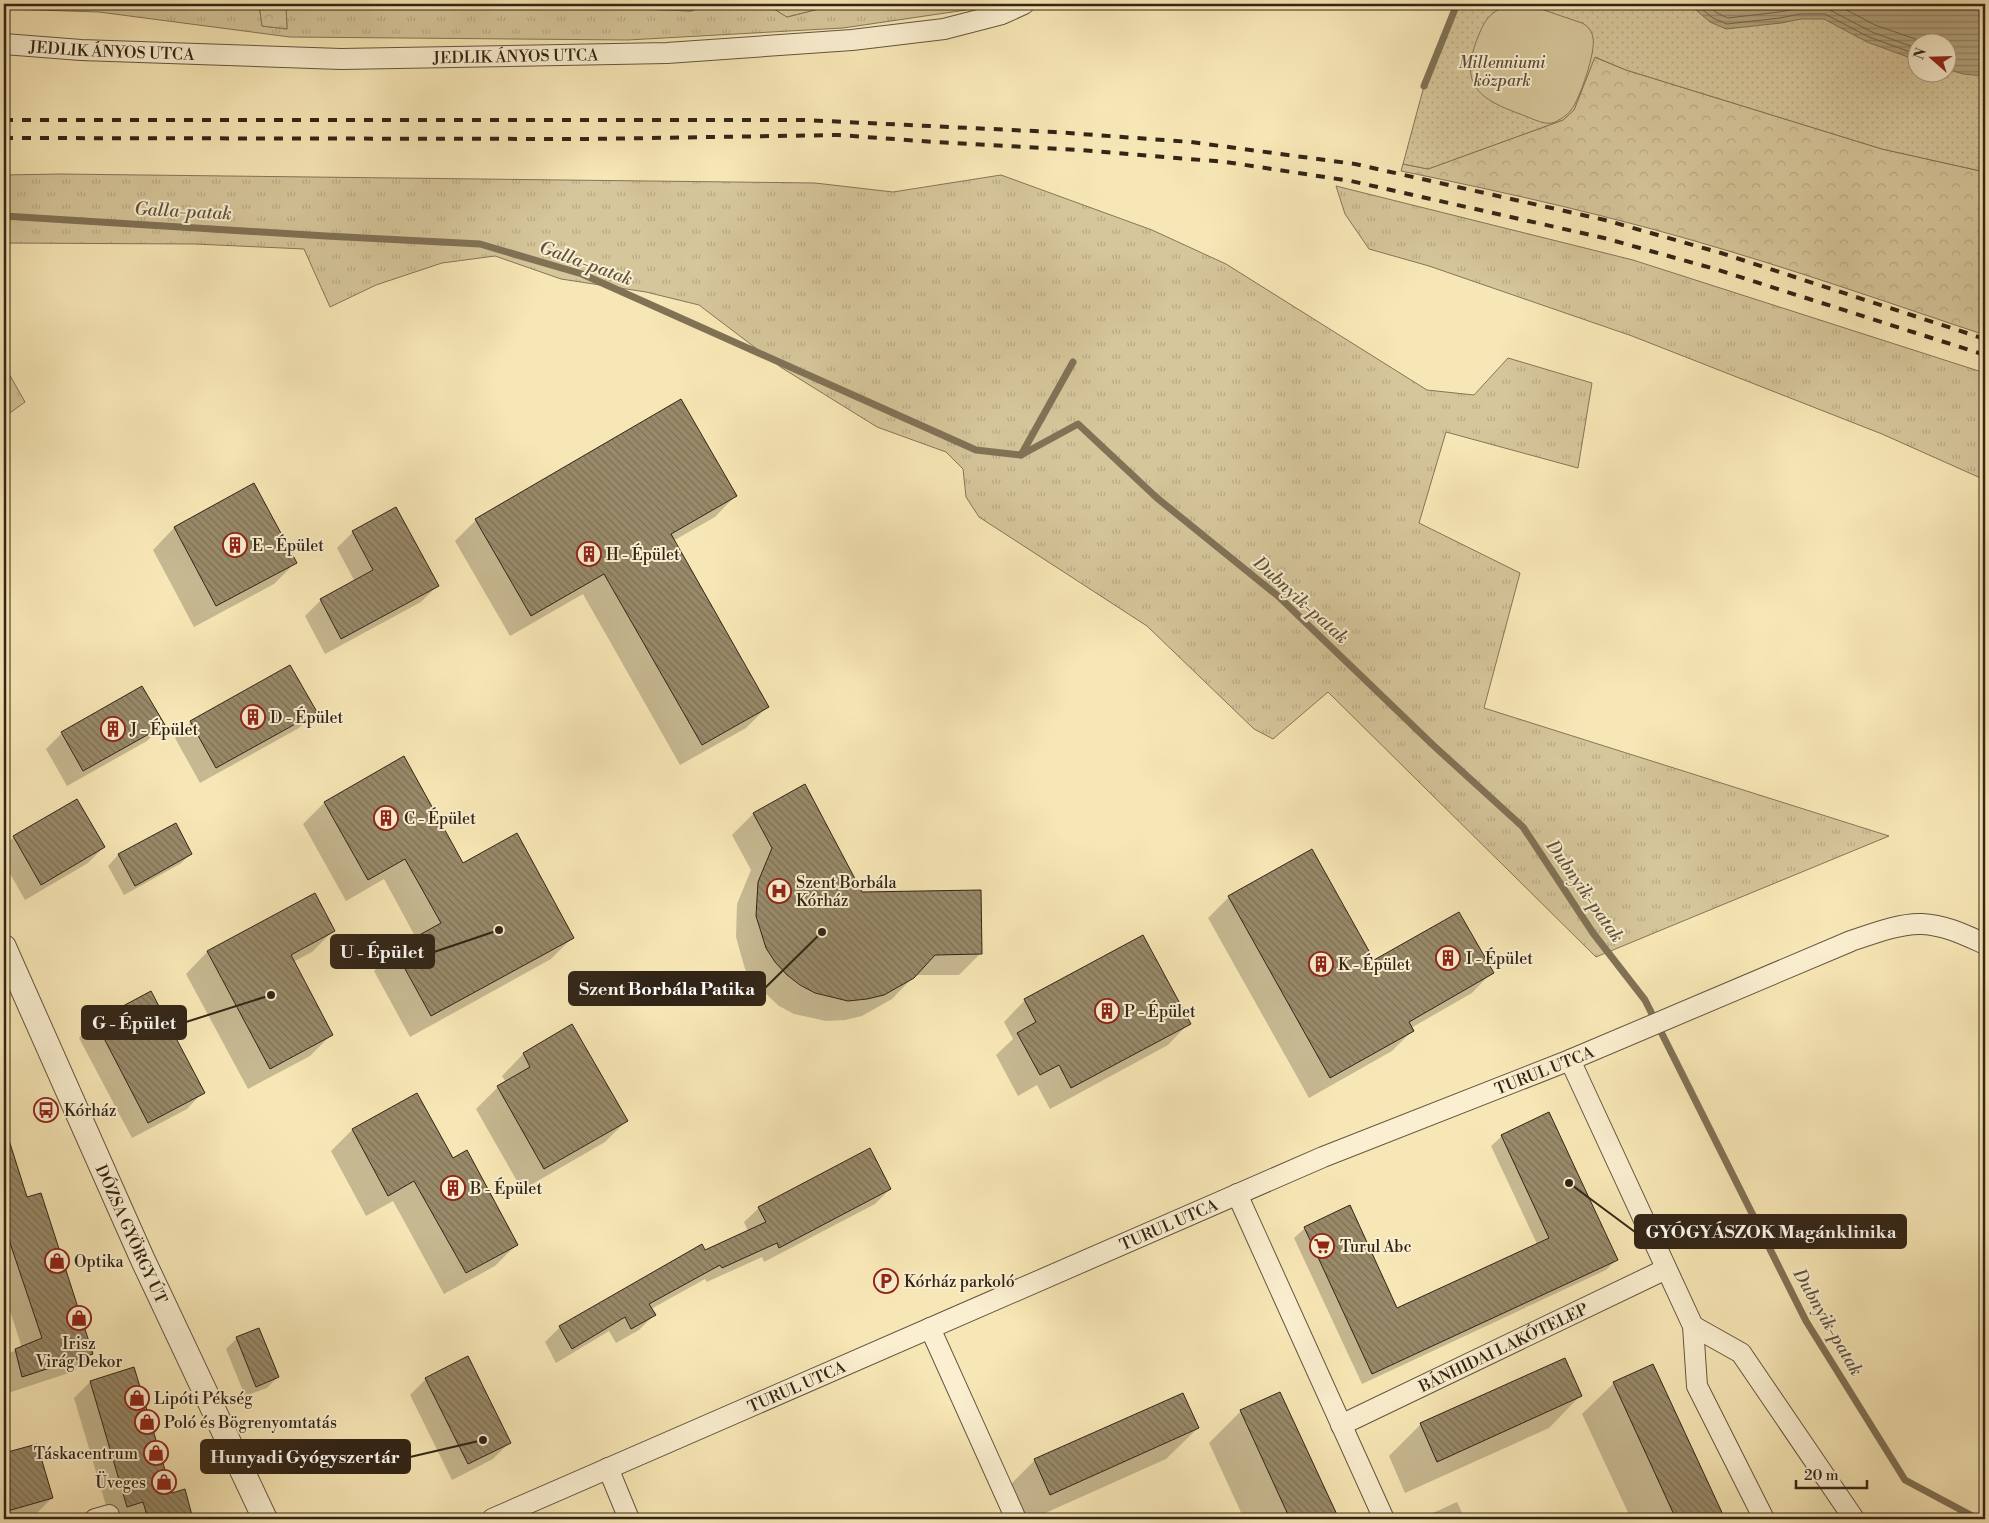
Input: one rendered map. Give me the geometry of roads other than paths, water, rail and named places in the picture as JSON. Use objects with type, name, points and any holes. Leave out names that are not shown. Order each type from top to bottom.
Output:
[{"type":"street","name":"JEDLIK ÁNYOS UTCA","points":[[4,44],[81,50],[342,59],[667,53],[852,40],[944,30],[1002,14],[1024,4]]},
{"type":"street","name":"TURUL UTCA","points":[[492,1519],[1237,1194],[1570,1060],[1850,941],[1889,929],[1921,924],[1954,930],[1985,944]]},
{"type":"street","name":"DÓZSA GYÖRGY ÚT","points":[[4,947],[142,1258],[265,1519]]},
{"type":"street","points":[[1570,1060],[1693,1326],[1697,1386],[1764,1519]]},
{"type":"street","points":[[1237,1194],[1384,1519]]},
{"type":"street","name":"BÁNHIDAI LAKÓTELEP","points":[[1341,1425],[1666,1269]]},
{"type":"street","points":[[1693,1326],[1742,1353],[1854,1519]]},
{"type":"street","points":[[930,1328],[1016,1519]]},
{"type":"street","points":[[608,1468],[629,1519]]},
{"type":"street","points":[[95,1519],[109,1515],[110,1519]]},
{"type":"water","points":[[1689,4],[1985,4],[1985,76],[1956,72],[1956,32],[1906,32],[1906,56],[1867,42],[1824,19],[1801,19],[1726,29],[1710,22]]},
{"type":"waterway","name":"Galla-patak","points":[[1424,86],[1457,4]]},
{"type":"waterway","name":"Galla-patak","points":[[4,216],[480,244],[582,274],[976,450],[1021,455],[1073,362]]},
{"type":"waterway","name":"Dubnyik-patak","points":[[1021,455],[1078,424],[1157,498],[1278,596],[1434,746],[1523,827],[1593,933],[1645,1000],[1806,1321],[1905,1480],[1978,1519]]},
{"type":"railway","points":[[4,120],[804,120],[1054,132],[1191,142],[1355,164],[1605,220],[1721,253],[1985,339]]},
{"type":"railway","points":[[4,138],[589,139],[838,135],[1080,150],[1226,162],[1351,181],[1604,238],[1715,269],[1985,355]]},
{"type":"place","name":"E - Épület","points":[[235,545]]},
{"type":"place","name":"H - Épület","points":[[589,554]]},
{"type":"place","name":"D - Épület","points":[[253,717]]},
{"type":"place","name":"J - Épület","points":[[113,729]]},
{"type":"place","name":"C - Épület","points":[[386,818]]},
{"type":"place","name":"Szent Borbála Kórház","points":[[779,891]]},
{"type":"place","name":"U - Épület","points":[[499,930]]},
{"type":"place","name":"Szent Borbála Patika","points":[[822,932]]},
{"type":"place","name":"I - Épület","points":[[1448,958]]},
{"type":"place","name":"K - Épület","points":[[1321,964]]},
{"type":"place","name":"G - Épület","points":[[271,995]]},
{"type":"place","name":"P - Épület","points":[[1107,1011]]},
{"type":"place","name":"Kórház","points":[[46,1110]]},
{"type":"place","name":"GYÓGYÁSZOK Magánklinika","points":[[1569,1183]]},
{"type":"place","name":"B - Épület","points":[[453,1188]]},
{"type":"place","name":"Turul Abc","points":[[1322,1246]]},
{"type":"place","name":"Optika","points":[[57,1261]]},
{"type":"place","name":"Kórház parkoló","points":[[886,1281]]},
{"type":"place","name":"Irisz Virág Dekor","points":[[79,1318]]},
{"type":"place","name":"Lipóti Pékség","points":[[137,1398]]},
{"type":"place","name":"Poló és Bögrenyomtatás","points":[[147,1422]]},
{"type":"place","name":"Hunyadi Gyógyszertár","points":[[483,1440]]},
{"type":"place","name":"Táskacentrum","points":[[156,1453]]},
{"type":"place","name":"Üveges","points":[[164,1482]]},
{"type":"park label","name":"Millenniumi közpark","points":[[1502,71]]}]
